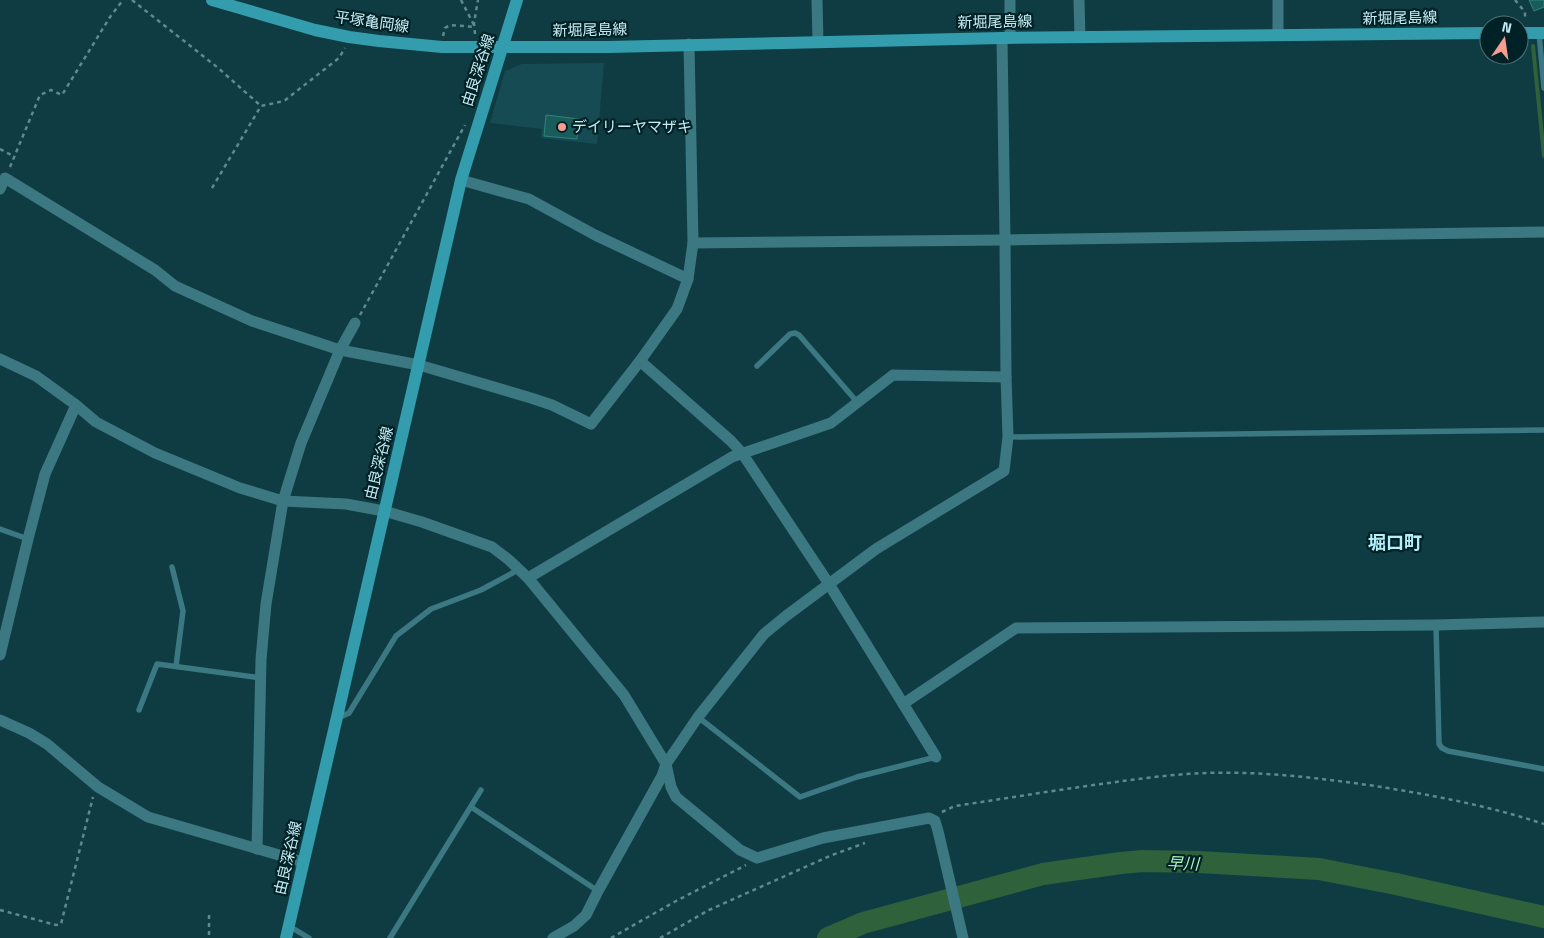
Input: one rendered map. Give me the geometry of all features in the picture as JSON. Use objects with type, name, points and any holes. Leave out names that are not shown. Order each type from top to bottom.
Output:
[{"type":"main road","name":"平塚亀岡線","points":[[212,0],[316,30],[379,42],[442,47],[502,48]]},
{"type":"main road","name":"由良深谷線","points":[[288,932],[461,180],[517,0]]},
{"type":"main road","name":"新堀尾島線","points":[[502,48],[1006,38],[1479,33]]},
{"type":"street","points":[[817,0],[818,42]]},
{"type":"street","points":[[553,938],[574,926],[586,915],[662,776],[666,764],[698,717],[764,634],[792,610],[876,549],[1004,471],[1008,437],[1005,240],[1006,38],[1010,0]]},
{"type":"street","points":[[1080,0],[1080,37]]},
{"type":"street","points":[[1278,0],[1278,36]]},
{"type":"street","points":[[0,189],[5,178],[148,266],[175,286],[252,321],[340,350],[419,365],[538,400],[592,424],[677,309],[688,279],[693,243],[689,44]]},
{"type":"street","points":[[461,180],[529,199],[595,235],[688,279]]},
{"type":"street","points":[[693,243],[1544,232]]},
{"type":"street","points":[[257,849],[261,659],[266,604],[283,500],[301,443],[340,350],[355,322]]},
{"type":"street","points":[[0,359],[36,376],[96,422],[156,452],[240,488],[283,500],[346,504],[384,511],[492,546],[528,578],[624,695],[666,764],[671,787],[676,797],[740,850],[757,858],[823,838],[929,818],[935,821],[938,831],[963,938]]},
{"type":"street","points":[[640,361],[742,453],[829,584],[936,757]]},
{"type":"street","points":[[528,578],[732,457],[831,423],[893,375],[1006,377]]},
{"type":"street","points":[[0,655],[45,474],[76,405]]},
{"type":"street","points":[[903,704],[1016,628],[1436,625],[1544,622]]},
{"type":"street","points":[[0,720],[29,733],[47,744],[98,787],[148,817],[303,862]]},
{"type":"lane","points":[[1541,33],[1544,88]]},
{"type":"lane","points":[[757,366],[790,334],[795,333],[799,335],[858,403]]},
{"type":"lane","points":[[1008,437],[1544,430]]},
{"type":"lane","points":[[0,529],[28,539]]},
{"type":"lane","points":[[172,567],[183,611],[176,666]]},
{"type":"lane","points":[[336,719],[349,713],[396,636],[431,609],[481,590],[518,570]]},
{"type":"lane","points":[[1436,625],[1439,744],[1442,748],[1448,751],[1544,769]]},
{"type":"lane","points":[[139,710],[157,664],[261,678]]},
{"type":"lane","points":[[698,717],[800,796],[857,777],[936,757]]},
{"type":"lane","points":[[390,938],[481,790]]},
{"type":"lane","points":[[471,807],[598,890]]},
{"type":"lane","points":[[288,932],[309,938]]},
{"type":"path","points":[[5,178],[40,95],[51,90],[62,95],[110,16],[123,0]]},
{"type":"path","points":[[132,0],[217,66],[261,106]]},
{"type":"path","points":[[461,0],[475,27]]},
{"type":"path","points":[[476,34],[478,0]]},
{"type":"path","points":[[1515,0],[1524,15]]},
{"type":"path","points":[[442,47],[445,28],[450,25],[475,27]]},
{"type":"path","points":[[212,188],[261,106],[284,100],[339,58],[345,49],[349,37]]},
{"type":"path","points":[[355,322],[469,117]]},
{"type":"path","points":[[0,149],[15,157]]},
{"type":"path","points":[[955,806],[1048,791],[1156,777],[1205,773],[1265,773],[1324,778],[1406,791],[1520,816],[1544,824]]},
{"type":"path","points":[[0,910],[56,925],[61,924],[93,796],[98,787]]},
{"type":"path","points":[[660,938],[709,910],[832,855],[866,843]]},
{"type":"path","points":[[611,938],[757,858]]},
{"type":"path","points":[[209,915],[210,938]]},
{"type":"shaded area","points":[[604,63],[597,144],[541,138],[542,129],[490,123],[505,71],[522,64]]},
{"type":"building","points":[[1529,0],[1544,0],[1544,7],[1534,11]]},
{"type":"building","name":"デイリーヤマザキ","points":[[546,115],[579,119],[577,139],[544,136]]},
{"type":"waterway","points":[[1533,46],[1544,156]]},
{"type":"waterway","name":"早川","points":[[828,938],[863,923],[1043,874],[1142,861],[1199,862],[1319,869],[1544,917]]},
{"type":"place","name":"デイリーヤマザキ","points":[[562,127]]},
{"type":"district","name":"堀口町","points":[[1395,543]]}]
